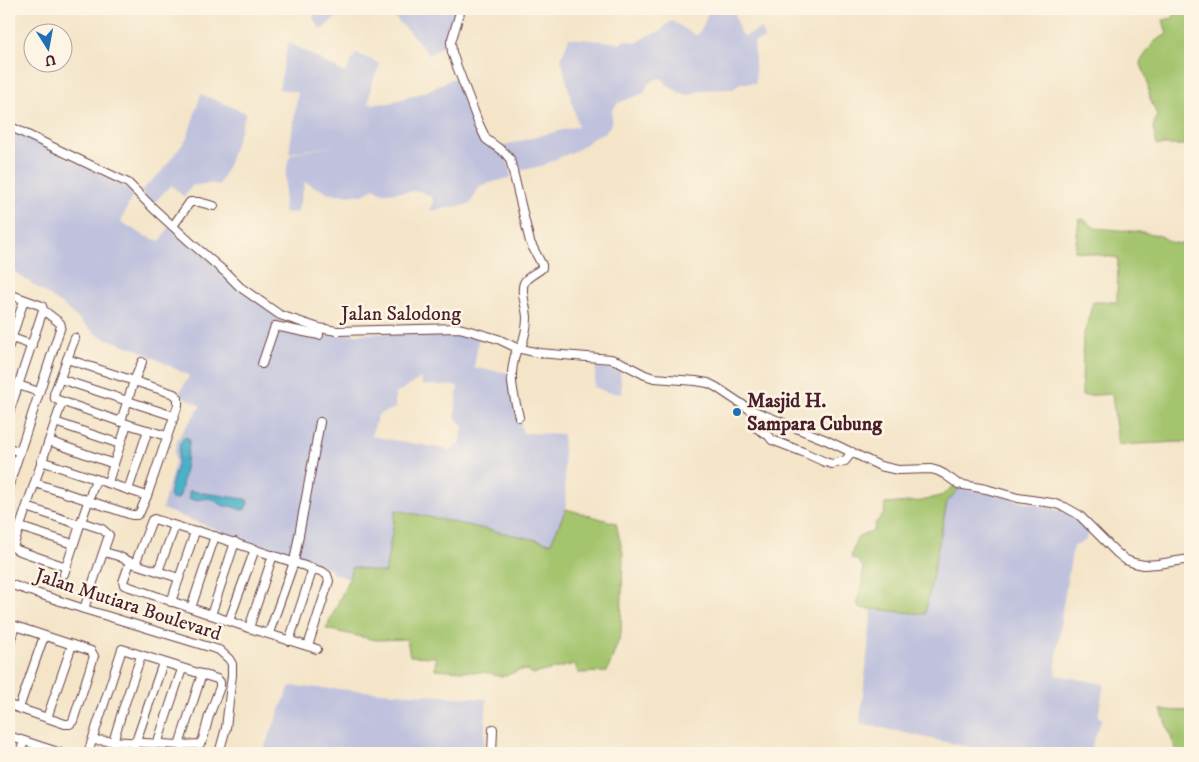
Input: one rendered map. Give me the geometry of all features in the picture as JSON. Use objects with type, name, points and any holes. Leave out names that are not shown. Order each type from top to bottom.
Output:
[{"type":"street","points":[[461,9],[451,42],[452,52],[486,139],[506,153],[510,159],[526,229],[530,242],[542,265],[542,268],[523,284],[527,318],[526,333],[511,372],[512,390],[519,417]]},
{"type":"street","name":"Jalan Salodong","points":[[9,126],[128,183],[240,287],[280,315],[296,322],[337,331],[459,328],[539,353],[611,359],[654,378],[708,383],[749,409],[826,440],[880,466],[890,469],[931,469],[944,474],[958,484],[1065,507],[1084,519],[1106,544],[1117,553],[1134,563],[1144,565],[1190,559]]},
{"type":"street","points":[[173,226],[190,202],[214,206]]},
{"type":"street","points":[[9,294],[42,306],[43,310],[62,326],[9,485]]},
{"type":"street","points":[[24,300],[10,340],[32,345]]},
{"type":"street","points":[[9,413],[10,404],[43,310]]},
{"type":"street","points":[[262,364],[274,326],[319,335]]},
{"type":"street","points":[[75,338],[54,397],[56,400],[167,436]]},
{"type":"street","points":[[35,483],[136,516],[139,514],[147,496],[178,405],[176,395],[67,359]]},
{"type":"street","points":[[108,482],[120,444],[128,401],[142,362]]},
{"type":"street","points":[[60,379],[174,416]]},
{"type":"street","points":[[18,385],[39,392]]},
{"type":"street","points":[[62,402],[14,549],[65,570],[96,479]]},
{"type":"street","points":[[55,422],[120,444]]},
{"type":"street","points":[[269,633],[294,562],[320,422]]},
{"type":"street","points":[[755,427],[772,440],[832,464],[842,463],[852,452]]},
{"type":"street","points":[[128,490],[148,430]]},
{"type":"street","points":[[49,441],[114,464]]},
{"type":"street","points":[[9,448],[20,452]]},
{"type":"street","points":[[42,461],[147,496]]},
{"type":"street","points":[[27,508],[102,529],[108,533],[104,552],[84,609]]},
{"type":"street","points":[[308,646],[329,581],[328,575],[313,568],[197,530],[194,532],[154,519],[152,520],[123,582],[124,586],[317,649]]},
{"type":"street","points":[[158,571],[175,526]]},
{"type":"street","points":[[20,527],[73,544]]},
{"type":"street","points":[[171,602],[194,532]]},
{"type":"street","points":[[191,608],[215,536]]},
{"type":"street","points":[[211,615],[235,542]]},
{"type":"street","points":[[229,620],[254,549]]},
{"type":"street","points":[[104,552],[179,578]]},
{"type":"street","points":[[249,628],[273,555]]},
{"type":"street","points":[[288,641],[313,568]]},
{"type":"street","name":"Jalan Mutiara Boulevard","points":[[9,584],[219,650],[224,654],[232,664],[232,675],[226,728],[219,753]]},
{"type":"street","points":[[9,645],[12,625],[91,651],[94,656],[71,724],[9,705]]},
{"type":"street","points":[[19,708],[44,636]]},
{"type":"street","points":[[48,718],[72,645]]},
{"type":"street","points":[[88,753],[92,740],[122,650],[123,649],[217,679],[220,685],[200,744],[179,745],[92,740]]},
{"type":"street","points":[[113,742],[141,656]]},
{"type":"street","points":[[133,753],[162,663]]},
{"type":"street","points":[[157,744],[182,669]]},
{"type":"street","points":[[179,745],[202,674]]},
{"type":"street","points":[[492,753],[493,729]]},
{"type":"street","points":[[9,736],[45,751],[61,753]]},
{"type":"street","points":[[20,753],[24,741]]},
{"type":"street","points":[[167,753],[170,744]]},
{"type":"shaded area","points":[[316,9],[348,9],[321,30],[313,18]]},
{"type":"shaded area","points":[[389,9],[458,9],[449,42],[429,55],[388,11]]},
{"type":"shaded area","points":[[716,9],[728,9],[735,13],[740,33],[745,36],[761,29],[764,39],[754,42],[756,83],[740,83],[733,89],[700,90],[689,95],[680,93],[659,78],[648,84],[644,93],[618,103],[612,110],[611,124],[606,132],[596,136],[579,149],[541,166],[514,172],[510,153],[501,146],[578,126],[561,59],[569,38],[619,44],[625,40],[637,43],[647,36],[661,31],[672,21],[697,36],[708,13]]},
{"type":"shaded area","points":[[288,42],[345,73],[356,53],[380,64],[371,85],[369,104],[389,103],[425,92],[458,76],[482,138],[507,158],[511,177],[480,186],[470,204],[430,211],[433,201],[432,197],[420,191],[382,193],[374,188],[363,195],[330,194],[305,182],[297,213],[283,212],[286,173],[291,154],[334,146],[289,153],[298,92],[279,89]]},
{"type":"shaded area","points":[[201,94],[246,113],[229,163],[219,185],[208,183],[192,186],[184,197],[171,185],[152,205],[141,191],[162,171],[187,138]]},
{"type":"shaded area","points":[[9,129],[134,192],[121,222],[145,236],[160,241],[170,226],[280,317],[279,324],[328,335],[453,331],[479,336],[474,368],[509,373],[523,433],[563,434],[566,509],[552,543],[396,510],[385,573],[353,567],[349,579],[333,573],[330,568],[298,560],[162,509],[175,462],[174,453],[178,438],[201,406],[179,394],[189,376],[139,350],[97,335],[60,303],[9,268]],"holes":[[[421,378],[422,385],[458,386],[455,417],[463,427],[460,444],[450,450],[371,436],[378,415],[395,408],[395,394]]]},
{"type":"shaded area","points":[[596,367],[620,371],[622,394],[607,392],[594,387]]},
{"type":"shaded area","points":[[959,489],[985,492],[1068,513],[1090,529],[1085,541],[1073,547],[1062,611],[1055,675],[1104,684],[1098,717],[1102,718],[1089,753],[995,753],[860,723],[872,610],[925,614],[947,502]]},
{"type":"shaded area","points":[[290,686],[487,699],[483,753],[262,753]]},
{"type":"green space","points":[[1177,9],[1190,9],[1190,145],[1157,145],[1153,128],[1157,115],[1150,99],[1147,79],[1140,62],[1154,42],[1167,34],[1163,20],[1173,18]]},
{"type":"green space","points":[[1079,219],[1083,219],[1095,228],[1143,232],[1161,236],[1172,243],[1190,244],[1190,443],[1118,445],[1112,394],[1082,396],[1083,338],[1093,302],[1117,302],[1118,258],[1075,251]]},
{"type":"green space","points":[[954,486],[959,489],[947,502],[925,614],[859,608],[857,601],[862,585],[863,567],[855,559],[851,558],[859,536],[874,531],[876,522],[884,514],[885,504],[922,501],[943,495]]},
{"type":"green space","points":[[566,509],[616,523],[623,554],[621,634],[607,672],[578,673],[575,664],[533,674],[520,670],[503,676],[490,673],[435,669],[436,657],[410,656],[407,639],[376,640],[326,629],[349,579],[352,567],[385,573],[396,510],[551,543]]},
{"type":"green space","points":[[1161,710],[1190,711],[1190,753],[1177,753]]},
{"type":"water","points":[[186,437],[189,439],[189,444],[181,492],[178,499],[171,499],[169,496],[180,444]]},
{"type":"water","points":[[190,491],[244,499],[248,502],[245,509],[242,510],[224,506],[210,498],[189,499]]},
{"type":"place","name":"Masjid H. Sampara Cubung","points":[[737,412]]}]
